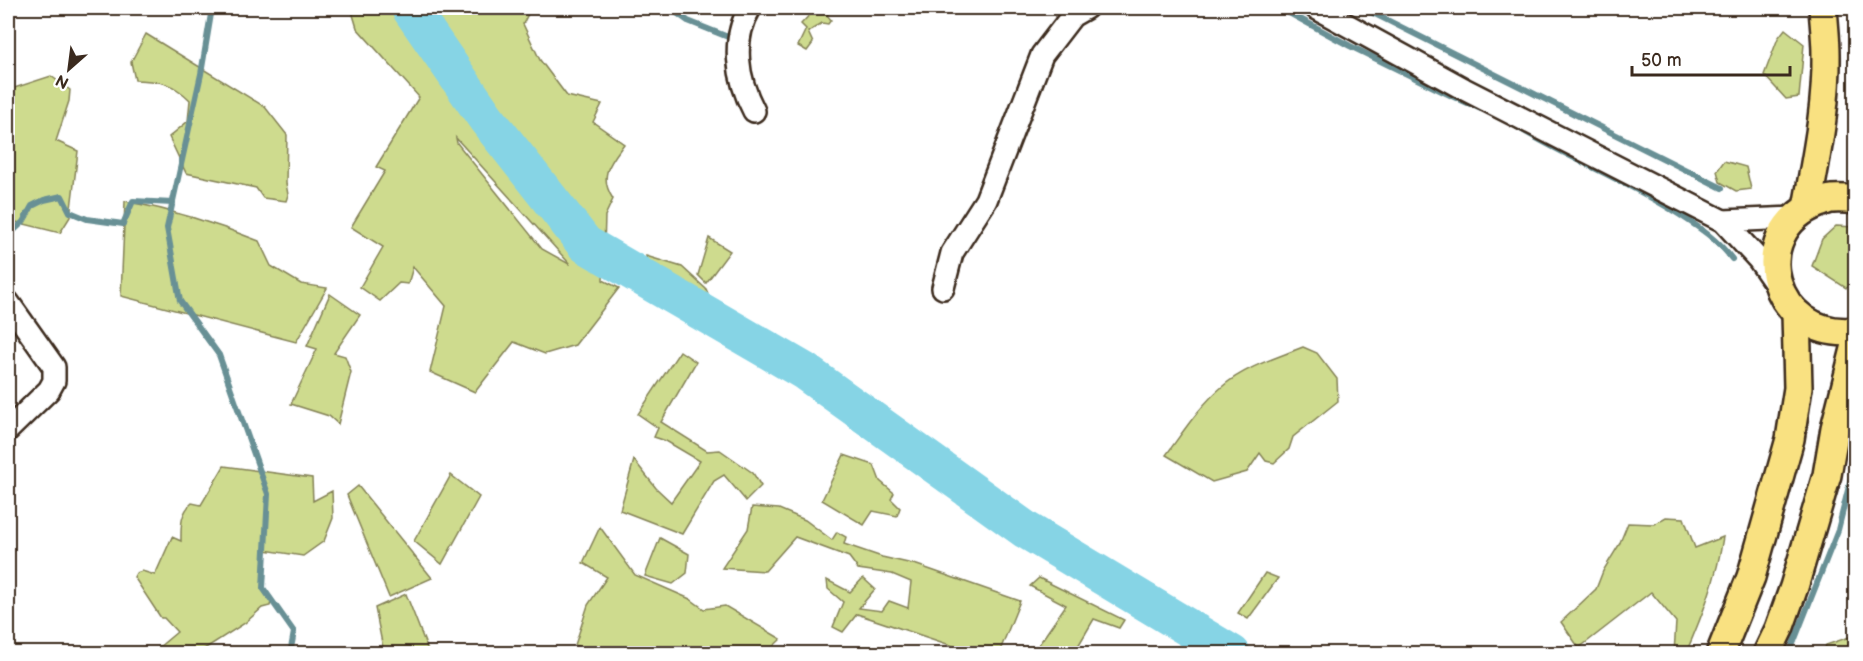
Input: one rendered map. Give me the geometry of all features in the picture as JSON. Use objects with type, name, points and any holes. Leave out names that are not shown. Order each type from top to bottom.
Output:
[{"type":"main road","points":[[1800,213],[1819,140],[1824,102],[1826,55],[1823,8]]},
{"type":"main road","points":[[1856,200],[1831,199],[1800,213],[1782,234],[1776,252],[1775,271],[1779,290],[1786,303],[1809,324],[1825,331],[1842,333],[1856,331]]},
{"type":"main road","points":[[1720,654],[1751,577],[1790,439],[1798,388],[1796,314]]},
{"type":"main road","points":[[1767,654],[1794,587],[1827,475],[1835,428],[1856,345]]},
{"type":"street","points":[[750,8],[739,31],[739,72],[746,96],[754,111]]},
{"type":"street","points":[[943,288],[952,253],[986,200],[1042,55],[1072,16],[1086,8]]},
{"type":"street","points":[[1316,8],[1464,89],[1723,221],[1760,260],[1779,290]]},
{"type":"street","points":[[1723,221],[1800,213]]},
{"type":"street","points":[[8,302],[54,368],[54,381],[42,398],[8,430]]},
{"type":"green space","points":[[351,8],[531,8],[523,24],[540,60],[567,96],[602,104],[593,122],[624,144],[610,164],[606,176],[606,183],[613,199],[605,216],[603,280],[619,288],[575,345],[545,354],[514,342],[475,392],[430,372],[446,306],[413,267],[408,284],[399,283],[380,301],[360,287],[383,247],[351,227],[385,171],[376,167],[419,97],[357,28]],"holes":[[[456,138],[569,263],[542,249],[457,143]]]},
{"type":"green space","points":[[816,8],[836,8],[827,15],[831,20],[828,24],[822,23],[808,32],[813,43],[807,51],[798,46],[806,29],[801,24]]},
{"type":"green space","points":[[1785,29],[1804,44],[1799,97],[1786,99],[1764,75],[1778,38]]},
{"type":"green space","points":[[146,34],[265,107],[287,135],[288,195],[286,201],[263,198],[256,188],[186,173],[169,137],[188,121],[190,100],[171,86],[135,80],[131,62]]},
{"type":"green space","points":[[51,76],[70,90],[69,101],[56,141],[78,151],[70,217],[60,233],[8,220],[8,90]]},
{"type":"green space","points":[[1724,161],[1746,167],[1751,189],[1736,191],[1720,182],[1717,171]]},
{"type":"green space","points":[[125,201],[193,218],[259,241],[271,266],[301,284],[327,288],[296,342],[121,296]]},
{"type":"green space","points":[[1836,226],[1855,227],[1855,285],[1846,288],[1812,266],[1822,239]]},
{"type":"green space","points":[[709,238],[730,251],[706,283],[698,275]]},
{"type":"green space","points":[[646,256],[682,267],[706,289],[719,318],[697,315],[649,281]]},
{"type":"green space","points":[[330,294],[360,315],[334,353],[345,356],[351,372],[338,424],[329,416],[291,404],[317,349],[307,346]]},
{"type":"green space","points":[[1303,347],[1317,353],[1337,379],[1338,401],[1293,437],[1289,449],[1274,463],[1266,461],[1260,453],[1247,472],[1212,482],[1166,455],[1199,410],[1223,386],[1251,368]]},
{"type":"green space","points":[[680,351],[696,362],[661,422],[707,451],[720,450],[753,473],[761,486],[746,501],[724,475],[714,481],[682,534],[620,510],[634,460],[656,488],[671,502],[700,461],[666,441],[654,437],[658,428],[638,414]]},
{"type":"green space","points":[[844,455],[874,465],[880,481],[894,493],[891,499],[900,508],[897,516],[873,511],[864,525],[822,500]]},
{"type":"green space","points":[[224,466],[312,478],[313,501],[332,491],[333,518],[324,541],[303,556],[265,550],[262,586],[271,602],[270,606],[262,608],[245,623],[198,653],[164,653],[158,648],[177,632],[164,618],[161,618],[134,577],[136,573],[142,571],[155,575],[172,537],[181,541],[185,511],[192,503],[201,505]]},
{"type":"green space","points":[[451,475],[479,497],[442,564],[414,541]]},
{"type":"green space","points":[[358,486],[432,578],[389,597],[347,495]]},
{"type":"green space","points":[[752,507],[779,509],[805,520],[832,540],[837,532],[846,537],[844,544],[882,557],[917,565],[1020,601],[999,653],[974,653],[857,614],[843,632],[833,627],[843,602],[828,589],[827,580],[850,592],[863,578],[875,589],[859,608],[882,611],[889,601],[908,608],[911,582],[892,574],[858,569],[849,557],[795,537],[765,571],[722,568],[748,529]]},
{"type":"green space","points":[[1666,517],[1684,518],[1695,548],[1723,537],[1708,596],[1686,653],[1674,653],[1676,622],[1651,592],[1579,648],[1561,622],[1596,589],[1628,523],[1654,524]]},
{"type":"green space","points":[[600,527],[635,575],[690,599],[704,609],[725,606],[781,639],[765,654],[593,654],[575,645],[588,605],[607,577],[583,563]]},
{"type":"green space","points":[[660,538],[689,554],[687,573],[673,584],[645,576]]},
{"type":"green space","points":[[1265,573],[1278,578],[1248,619],[1238,613]]},
{"type":"green space","points":[[1039,578],[1124,620],[1119,628],[1094,619],[1074,653],[1033,653],[1066,605],[1030,586]]},
{"type":"green space","points":[[406,594],[429,653],[384,653],[375,608]]},
{"type":"green space","points":[[1855,635],[1855,653],[1823,653],[1826,645]]},
{"type":"waterway","points":[[212,8],[201,74],[167,228],[180,301],[219,355],[268,494],[263,588],[294,632],[290,654]]},
{"type":"waterway","points":[[410,8],[486,118],[585,244],[804,371],[1026,530],[1232,654]]},
{"type":"waterway","points":[[413,13],[426,8]]},
{"type":"waterway","points":[[670,8],[688,21],[728,37],[732,30]]},
{"type":"waterway","points":[[1280,8],[1350,46],[1456,98]]},
{"type":"waterway","points":[[1363,8],[1722,188]]},
{"type":"waterway","points":[[1461,100],[1481,109]]},
{"type":"waterway","points":[[1517,127],[1660,203],[1708,235],[1732,259]]},
{"type":"waterway","points":[[8,244],[10,234],[23,222],[32,206],[44,200],[62,196],[70,212],[87,219],[123,224],[133,201],[173,203]]},
{"type":"waterway","points":[[1789,654],[1838,530],[1854,466],[1847,436],[1856,403]]}]
